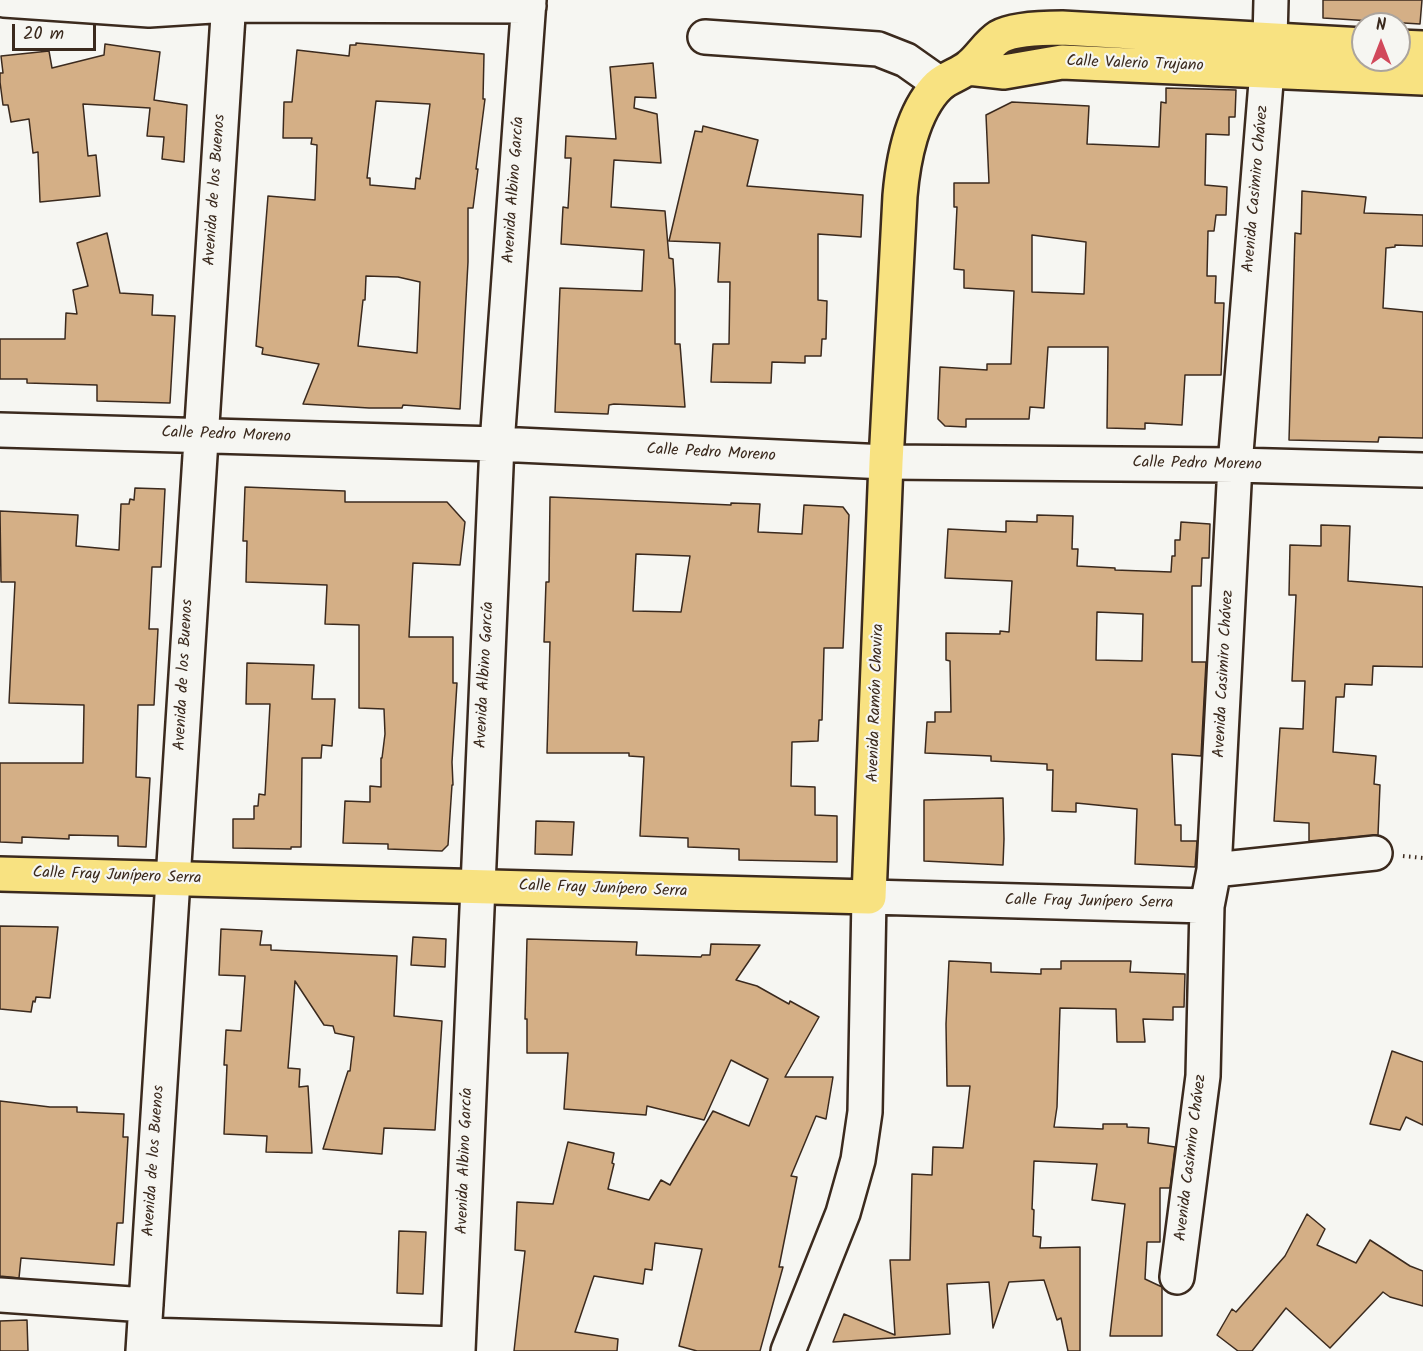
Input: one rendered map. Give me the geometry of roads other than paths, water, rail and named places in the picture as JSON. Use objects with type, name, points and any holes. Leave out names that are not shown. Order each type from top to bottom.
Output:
[{"type":"main road","name":"Calle Valerio Trujano","points":[[968,68],[1000,37],[1031,29],[1062,28],[1423,78]]},
{"type":"main road","name":"Calle Valerio Trujano","points":[[1268,55],[1351,46]]},
{"type":"main road","name":"Avenida Ramón Chavira","points":[[869,897],[886,462],[902,171],[908,146],[932,93],[940,84],[968,68]]},
{"type":"main road","name":"Calle Fray Junípero Serra","points":[[0,873],[869,897]]},
{"type":"street","points":[[4,0],[149,10],[229,2],[529,3]]},
{"type":"street","name":"Avenida Casimiro Chávez","points":[[1177,1277],[1203,1076],[1207,906],[1215,870],[1235,465],[1271,0]]},
{"type":"street","name":"Avenida de los Buenos","points":[[144,1330],[229,2]]},
{"type":"street","name":"Avenida Albino García","points":[[458,1348],[497,444],[529,3]]},
{"type":"street","points":[[705,38],[878,49],[906,60],[940,84]]},
{"type":"street","name":"Calle Pedro Moreno","points":[[0,430],[497,444],[886,462],[1235,465],[1423,470]]},
{"type":"street","points":[[1215,870],[1375,853]]},
{"type":"street","name":"Calle Fray Junípero Serra","points":[[869,897],[1207,906]]},
{"type":"street","name":"Avenida Ramón Chavira","points":[[788,1351],[843,1214],[858,1160],[865,1112],[869,897]]},
{"type":"street","points":[[0,1295],[144,1330],[458,1348]]}]
